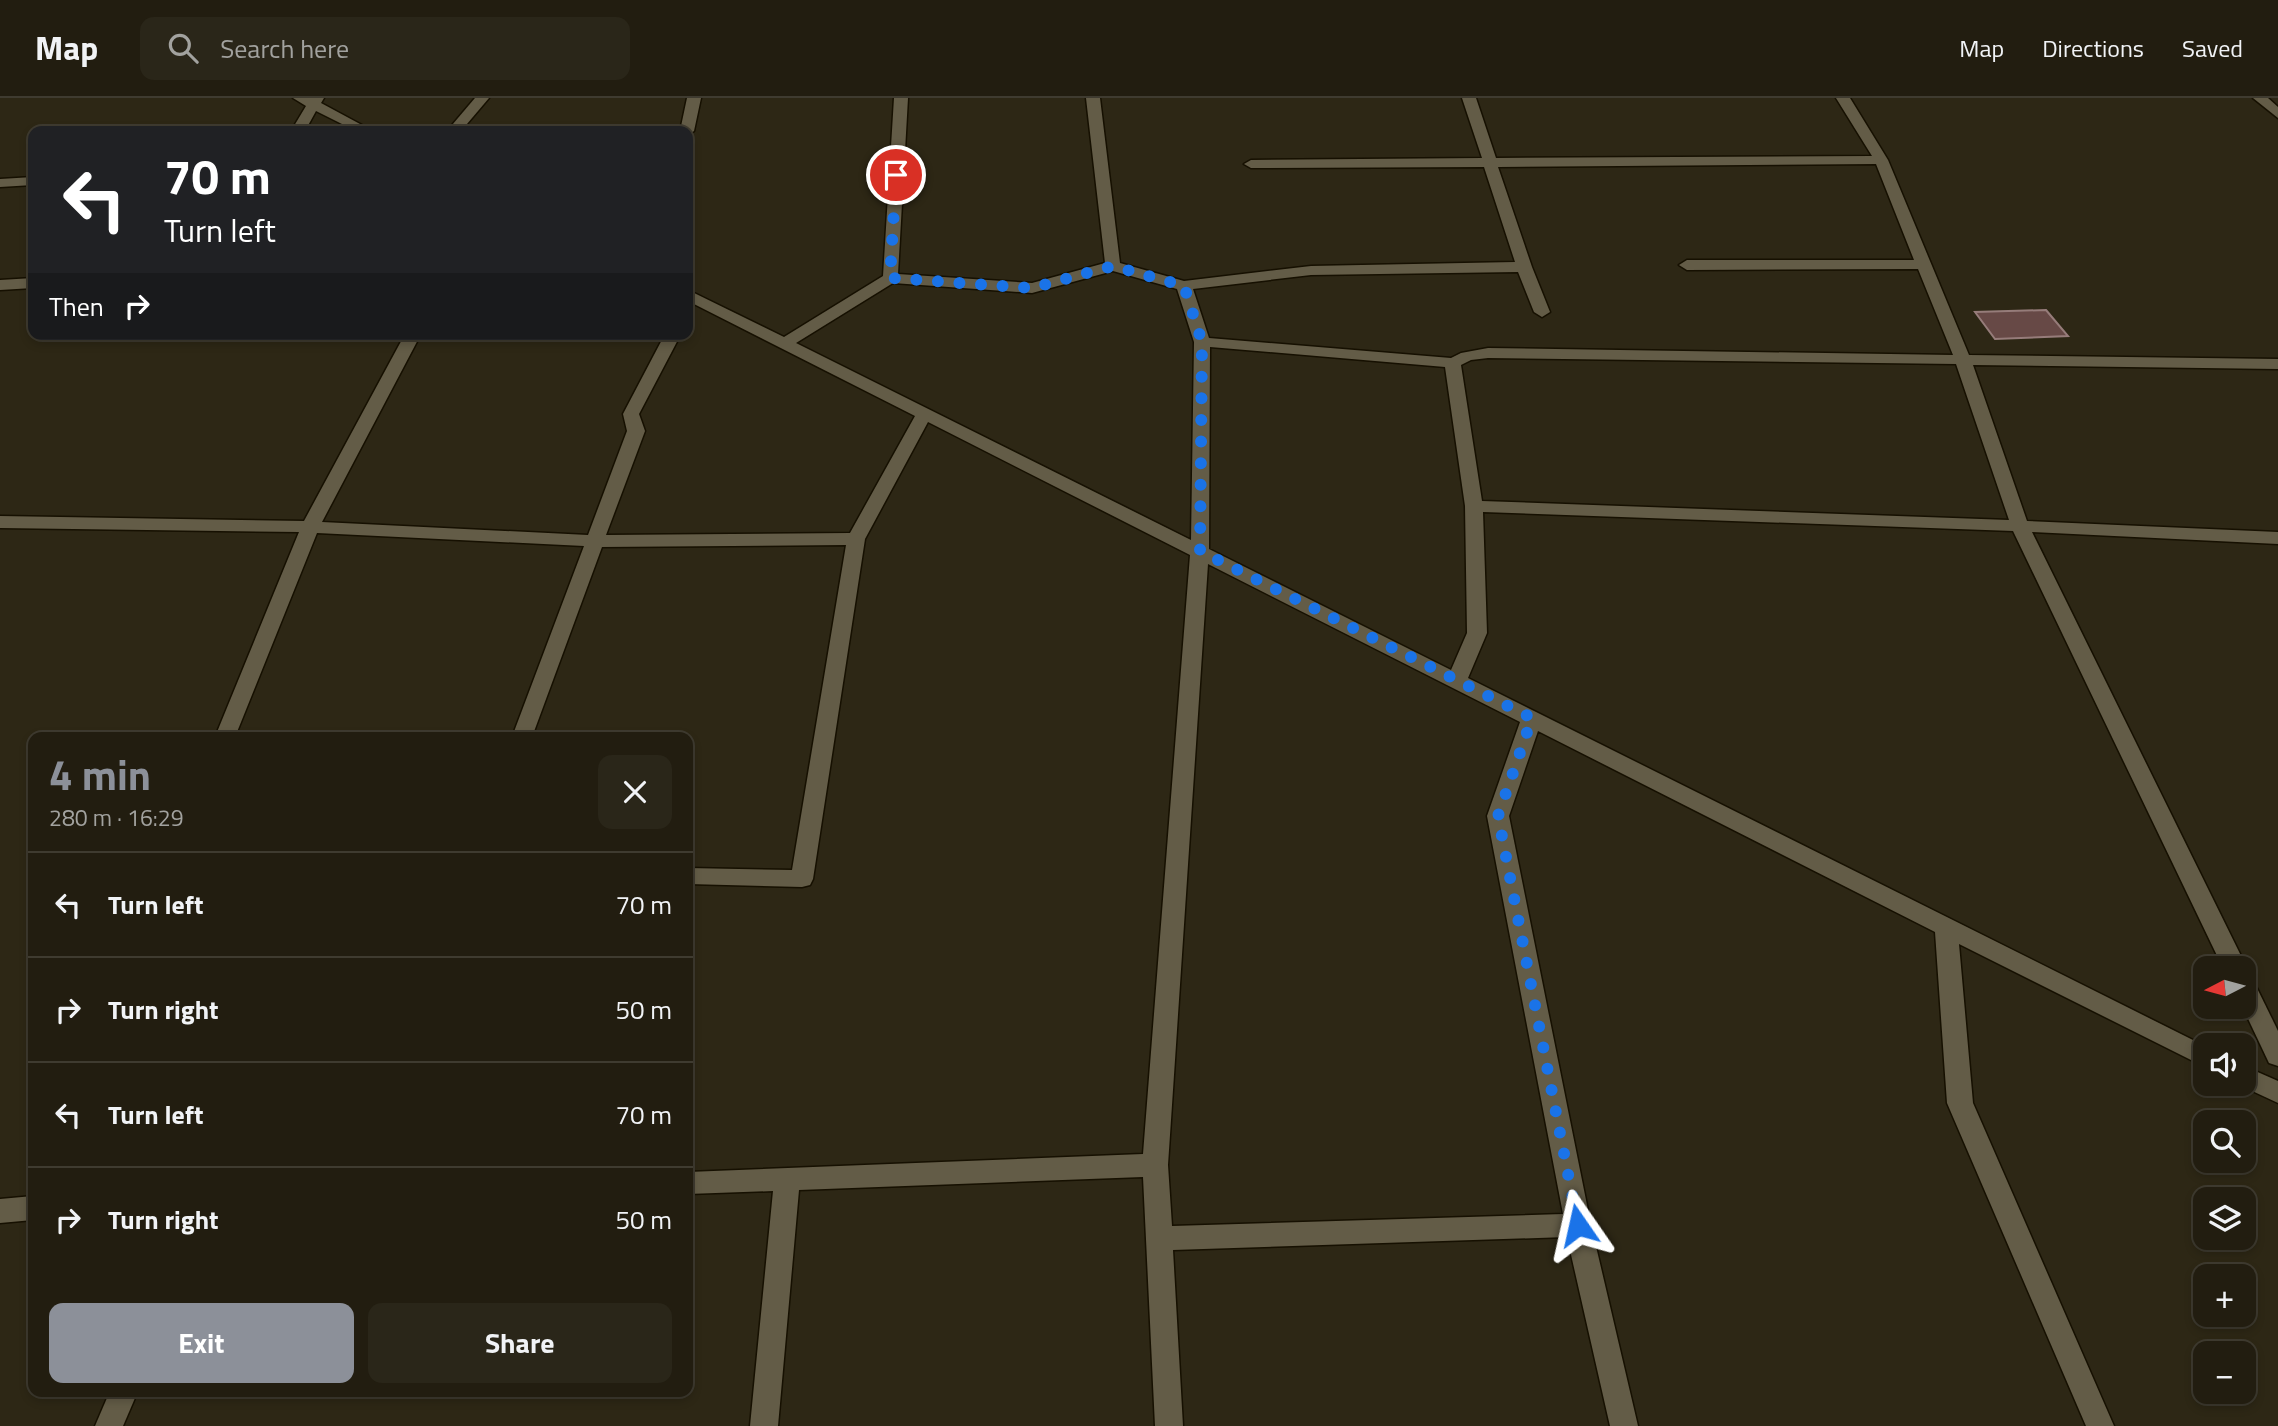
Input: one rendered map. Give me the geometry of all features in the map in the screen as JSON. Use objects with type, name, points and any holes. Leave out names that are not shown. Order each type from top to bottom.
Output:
[{"type":"street","points":[[300,98],[316,101],[358,126]]},
{"type":"street","points":[[458,126],[482,98]]},
{"type":"street","points":[[688,126],[694,98]]},
{"type":"street","points":[[890,278],[901,98]]},
{"type":"street","points":[[1093,98],[1113,266]]},
{"type":"street","points":[[1469,98],[1524,267],[1542,312]]},
{"type":"street","points":[[1843,98],[1881,160],[1963,360],[2020,526],[2229,956]]},
{"type":"street","points":[[2260,98],[2278,114]]},
{"type":"street","points":[[301,126],[316,101]]},
{"type":"street","points":[[1251,164],[1881,160]]},
{"type":"street","points":[[0,183],[28,181]]},
{"type":"street","points":[[1687,265],[1924,264]]},
{"type":"street","points":[[785,344],[890,278],[1032,288],[1113,266],[1184,286],[1225,278],[1328,267],[1524,267]]},
{"type":"street","points":[[0,285],[28,282]]},
{"type":"street","points":[[1169,1426],[1155,1166],[1200,551],[1202,342],[1184,286]]},
{"type":"street","points":[[693,302],[785,344],[1200,551],[2193,1051]]},
{"type":"street","points":[[227,732],[310,527],[410,340]]},
{"type":"street","points":[[524,732],[636,430],[631,414],[670,340]]},
{"type":"street","points":[[1202,342],[1453,363],[1467,356],[1488,353],[2278,364]]},
{"type":"street","points":[[1453,363],[1474,506],[1478,633],[1457,680]]},
{"type":"street","points":[[693,876],[802,879],[856,539],[924,414]]},
{"type":"street","points":[[1474,506],[2278,538]]},
{"type":"street","points":[[0,522],[310,527],[593,541],[856,539]]},
{"type":"street","points":[[1532,718],[1498,816],[1578,1225],[1624,1426]]},
{"type":"street","points":[[1946,926],[1960,1103],[2100,1426]]},
{"type":"street","points":[[2256,1010],[2278,1056]]},
{"type":"street","points":[[2256,1082],[2278,1093]]},
{"type":"street","points":[[693,1183],[1155,1166]]},
{"type":"street","points":[[764,1426],[787,1180]]},
{"type":"street","points":[[0,1211],[28,1208]]},
{"type":"street","points":[[1159,1238],[1578,1225]]},
{"type":"street","points":[[109,1426],[121,1397]]},
{"type":"building","points":[[2046,310],[2068,336],[1995,339],[1975,312]]},
{"type":"route","points":[[896,175],[890,278],[1032,288],[1113,266],[1184,286],[1202,342],[1200,551],[1532,718],[1498,816],[1578,1225]]}]
